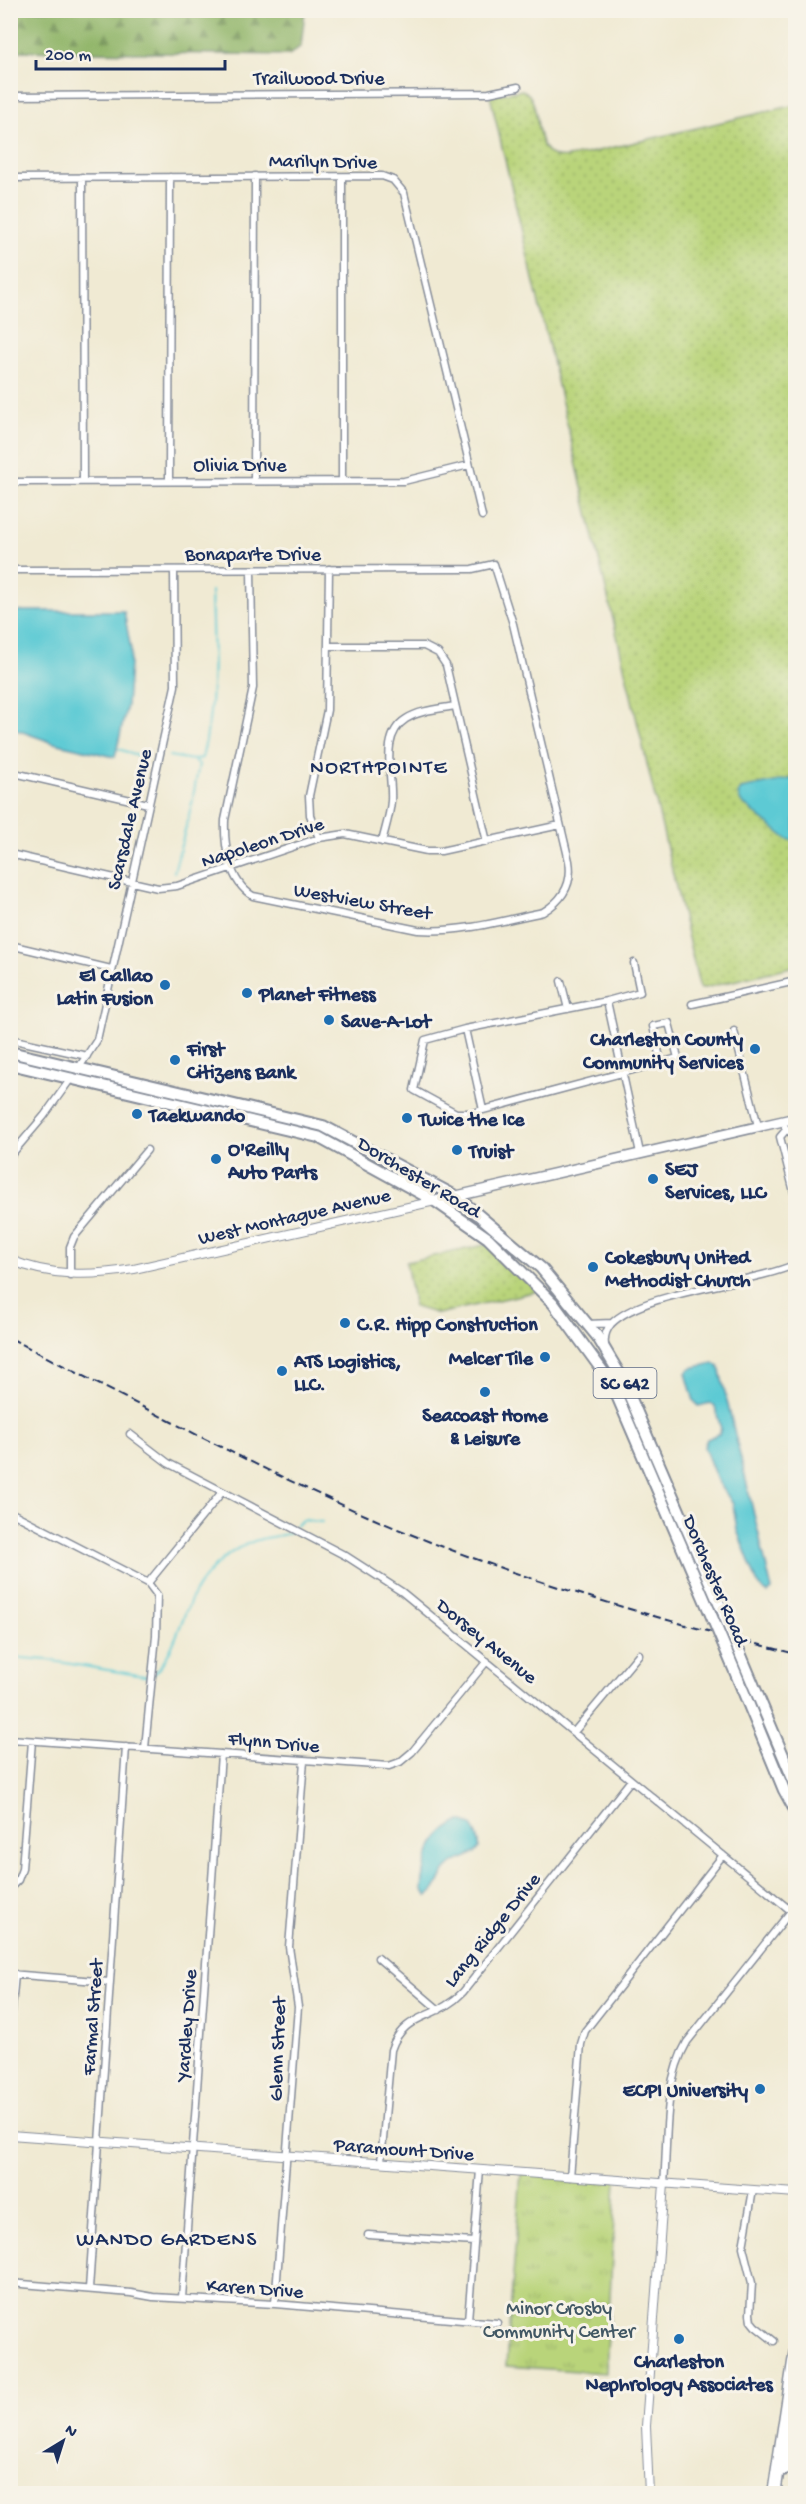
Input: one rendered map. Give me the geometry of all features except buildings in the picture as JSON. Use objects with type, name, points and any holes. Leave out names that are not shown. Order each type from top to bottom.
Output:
[{"type":"highway","points":[[774,2493],[795,2349]]},
{"type":"highway","points":[[779,2493],[795,2429]]},
{"type":"main road","name":"Dorchester Road","points":[[10,1052],[323,1126],[457,1197],[541,1268],[587,1324],[605,1349],[626,1386],[795,1786]]},
{"type":"main road","name":"Dorchester Road","points":[[10,1064],[318,1137],[435,1201],[488,1238],[542,1290],[612,1384],[795,1812]]},
{"type":"main road","name":"West Montague Avenue","points":[[435,1201],[758,1126],[785,1125],[795,1118]]},
{"type":"street","name":"Trailwood Drive","points":[[10,96],[482,93],[518,87]]},
{"type":"street","points":[[254,480],[255,176]]},
{"type":"street","name":"Marilyn Drive","points":[[10,178],[382,176],[393,180],[404,193],[482,516]]},
{"type":"street","points":[[82,177],[83,482]]},
{"type":"street","points":[[169,481],[170,177]]},
{"type":"street","points":[[342,177],[342,480]]},
{"type":"street","name":"Olivia Drive","points":[[10,482],[404,481],[469,465]]},
{"type":"street","name":"Bonaparte Drive","points":[[10,570],[472,569],[495,564]]},
{"type":"street","name":"Westview Street","points":[[251,570],[253,688],[225,820],[225,838],[238,885],[253,896],[418,930],[440,931],[543,912],[554,905],[568,885],[571,872],[513,624],[495,564]]},
{"type":"street","points":[[319,838],[310,815],[309,796],[327,710],[328,569]]},
{"type":"street","name":"Scarsdale Avenue","points":[[10,1156],[44,1116],[97,1040],[175,686],[174,570]]},
{"type":"street","points":[[328,646],[424,646],[441,657],[446,665],[487,842]]},
{"type":"street","points":[[382,842],[391,802],[389,747],[392,735],[398,725],[407,718],[455,706]]},
{"type":"street","points":[[10,772],[148,804]]},
{"type":"street","name":"Napoleon Drive","points":[[10,854],[158,888],[177,886],[319,838],[345,834],[441,851],[560,825]]},
{"type":"street","points":[[10,945],[111,969]]},
{"type":"street","points":[[634,963],[640,992],[607,1001],[465,1029],[425,1040],[414,1090],[456,1113],[483,1110],[661,1063],[678,1058],[669,1023],[653,1026],[661,1063]]},
{"type":"street","points":[[561,981],[568,1009]]},
{"type":"street","points":[[692,1004],[795,981]]},
{"type":"street","points":[[607,1001],[640,1153]]},
{"type":"street","points":[[465,1029],[483,1110]]},
{"type":"street","points":[[734,1030],[758,1126]]},
{"type":"street","points":[[10,1039],[87,1056]]},
{"type":"street","points":[[795,1148],[793,1135],[785,1125],[780,1137],[795,1200]]},
{"type":"street","points":[[70,1275],[70,1247],[74,1237],[147,1150]]},
{"type":"street","name":"West Montague Avenue","points":[[10,1260],[50,1272],[70,1275],[101,1275],[435,1201]]},
{"type":"street","points":[[605,1349],[606,1330],[612,1323],[649,1304],[771,1274],[795,1264]]},
{"type":"street","points":[[587,1324],[612,1323]]},
{"type":"street","name":"Dorsey Avenue","points":[[130,1434],[168,1463],[346,1556],[382,1578],[487,1661],[793,1913]]},
{"type":"street","points":[[148,1583],[222,1492]]},
{"type":"street","points":[[10,1512],[148,1583],[157,1594],[156,1636],[145,1748]]},
{"type":"street","points":[[574,1732],[639,1654]]},
{"type":"street","name":"Flynn Drive","points":[[10,1739],[389,1766],[400,1762],[412,1752],[487,1661]]},
{"type":"street","points":[[10,1888],[18,1880],[22,1869],[33,1741]]},
{"type":"street","name":"Farmal Street","points":[[89,2289],[126,1747]]},
{"type":"street","name":"Yardley Drive","points":[[182,2298],[221,1754]]},
{"type":"street","name":"Glenn Street","points":[[275,2304],[298,2007],[289,1947],[304,1761]]},
{"type":"street","name":"Lang Ridge Drive","points":[[381,2162],[391,2050],[396,2036],[406,2024],[440,2010],[463,1992],[631,1780]]},
{"type":"street","points":[[570,2176],[581,2044],[585,2031],[723,1855]]},
{"type":"street","points":[[649,2493],[646,2426],[672,2076],[687,2042],[793,1913]]},
{"type":"street","points":[[378,1958],[440,2010]]},
{"type":"street","points":[[10,2031],[13,1974],[109,1982]]},
{"type":"street","name":"Paramount Drive","points":[[10,2135],[795,2193]]},
{"type":"street","points":[[468,2320],[480,2170]]},
{"type":"street","points":[[753,2190],[742,2247],[752,2283],[750,2314],[755,2326],[774,2341]]},
{"type":"street","points":[[368,2235],[474,2242]]},
{"type":"street","name":"Karen Drive","points":[[10,2283],[497,2323]]},
{"type":"green space","points":[[11,10],[305,11],[301,46],[289,55],[11,51]]},
{"type":"green space","points":[[522,90],[529,95],[533,103],[543,145],[548,153],[557,157],[585,154],[795,105],[795,966],[700,989],[490,96]]},
{"type":"green space","points":[[489,1244],[538,1291],[438,1314],[414,1307],[406,1262]]},
{"type":"green space","name":"Minor Crosby Community Center","points":[[521,2173],[616,2180],[606,2373],[506,2366]]},
{"type":"water","points":[[11,611],[124,611],[131,650],[127,705],[115,757],[54,743],[11,728]]},
{"type":"water","points":[[789,779],[795,780],[795,841],[787,839],[741,802],[738,794],[741,789]]},
{"type":"water","points":[[714,1363],[719,1367],[772,1590],[768,1593],[757,1582],[737,1530],[733,1504],[717,1480],[704,1447],[707,1439],[719,1434],[721,1429],[715,1407],[710,1403],[699,1406],[694,1401],[686,1373],[691,1368]]},
{"type":"water","points":[[461,1821],[472,1825],[478,1837],[477,1851],[452,1864],[443,1873],[434,1891],[427,1896],[422,1890],[427,1858],[431,1849],[443,1833]]},
{"type":"waterway","points":[[193,760],[202,758],[210,717],[212,696],[211,591]]},
{"type":"waterway","points":[[119,749],[138,756]]},
{"type":"waterway","points":[[169,756],[193,760],[199,764],[191,808],[174,872]]},
{"type":"waterway","points":[[295,1526],[303,1520],[322,1522]]},
{"type":"waterway","points":[[10,1657],[47,1660],[150,1677],[167,1657],[195,1592],[214,1567],[244,1545],[292,1531]]},
{"type":"railway","points":[[10,1338],[258,1465],[410,1534],[505,1569],[601,1600],[796,1654]]},
{"type":"place","name":"El Callao Latin Fusion","points":[[165,985]]},
{"type":"place","name":"Planet Fitness","points":[[247,993]]},
{"type":"place","name":"Save-A-Lot","points":[[329,1020]]},
{"type":"place","name":"Charleston County Community Services","points":[[755,1049]]},
{"type":"place","name":"First Citizens Bank","points":[[175,1060]]},
{"type":"place","name":"Taekwando","points":[[137,1114]]},
{"type":"place","name":"Twice the Ice","points":[[407,1118]]},
{"type":"place","name":"Truist","points":[[457,1150]]},
{"type":"place","name":"O'Reilly Auto Parts","points":[[216,1159]]},
{"type":"place","name":"SEJ Services, LLC","points":[[653,1179]]},
{"type":"place","name":"Cokesbury United Methodist Church","points":[[593,1267]]},
{"type":"place","name":"C.R. Hipp Construction","points":[[345,1323]]},
{"type":"place","name":"Melcer Tile","points":[[545,1357]]},
{"type":"place","name":"ATS Logistics, LLC.","points":[[282,1371]]},
{"type":"place","name":"Seacoast Home & Leisure","points":[[485,1392]]},
{"type":"place","name":"ECPI University","points":[[760,2089]]},
{"type":"place","name":"Charleston Nephrology Associates","points":[[679,2339]]},
{"type":"district","name":"NORTHPOINTE","points":[[379,766]]},
{"type":"district","name":"WANDO GARDENS","points":[[167,2238]]}]
